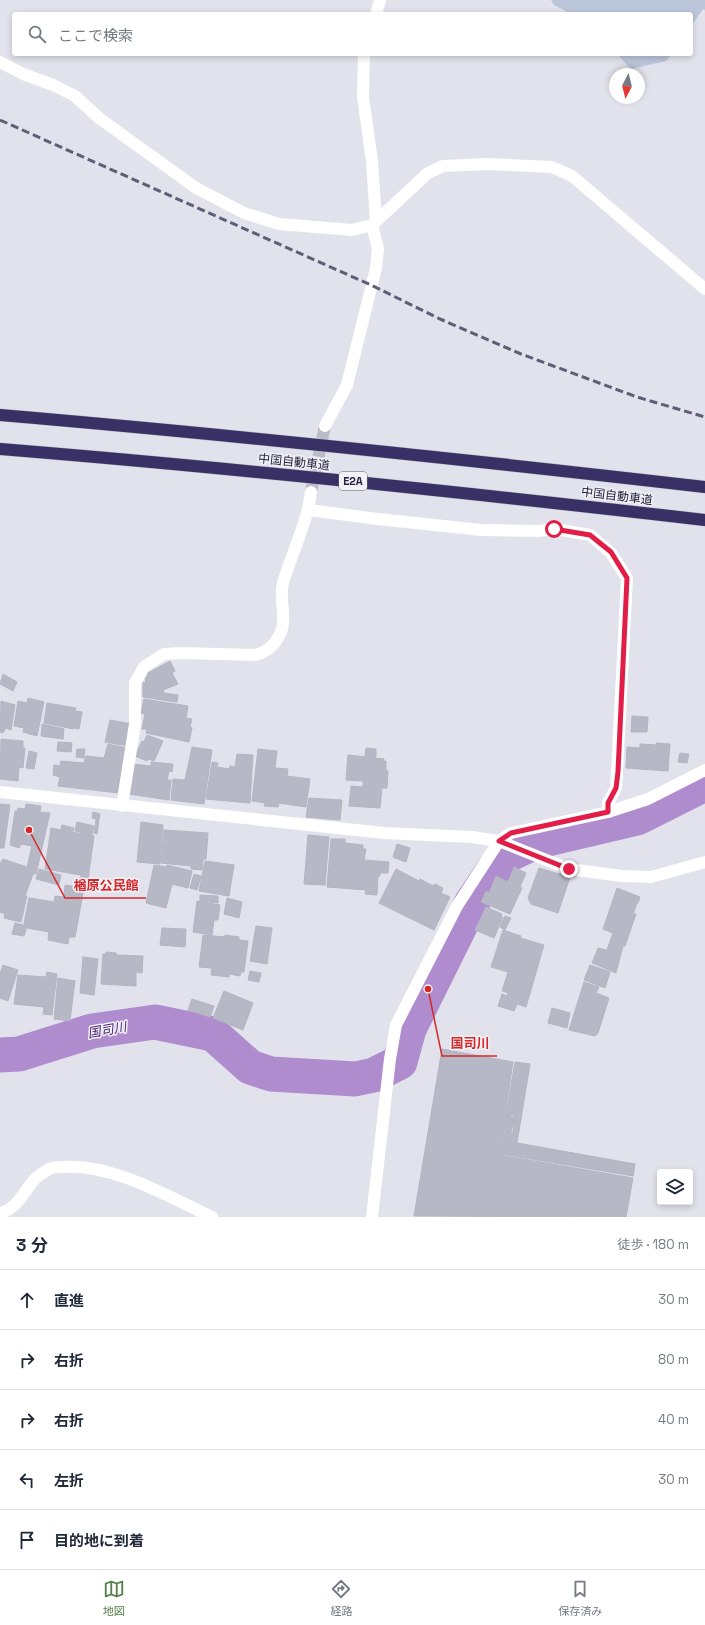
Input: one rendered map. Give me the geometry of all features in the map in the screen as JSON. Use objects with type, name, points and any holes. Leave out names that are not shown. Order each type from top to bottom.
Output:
[{"type":"highway","name":"中国自動車道","points":[[0,415],[455,458],[705,486]]},
{"type":"highway","name":"中国自動車道","points":[[0,449],[120,458],[468,493],[705,520]]},
{"type":"street","points":[[377,12],[380,0]]},
{"type":"street","points":[[325,426],[347,384],[376,268],[378,249],[374,223],[372,161],[363,97],[364,56]]},
{"type":"street","points":[[0,62],[23,74],[53,84],[75,96],[99,118],[196,188],[244,213],[279,224],[352,230],[374,223],[428,173],[443,166],[487,164],[552,167],[572,176],[705,289]]},
{"type":"street","points":[[122,806],[135,724],[135,683],[144,667],[164,654],[255,655],[265,653],[275,642],[282,628],[283,584],[309,510],[311,492]]},
{"type":"street","points":[[309,510],[481,530],[538,531],[554,529],[590,535],[611,552],[627,578],[618,772],[616,788],[608,803],[608,812]]},
{"type":"street","points":[[372,1217],[390,1059],[396,1025],[457,906],[499,841],[511,833],[608,812],[648,799],[705,770]]},
{"type":"street","points":[[0,792],[384,833],[472,837],[499,841],[569,869],[622,876],[651,877],[705,862]]},
{"type":"street","points":[[0,1214],[6,1212],[19,1202],[36,1178],[50,1168],[70,1166],[105,1171],[135,1181],[212,1217]]},
{"type":"shaded area","points":[[551,0],[705,0],[705,10],[703,9],[693,23],[693,12],[567,12],[554,5]]},
{"type":"shaded area","points":[[619,56],[670,56],[666,61],[630,68]]},
{"type":"building","points":[[170,661],[175,671],[172,673],[178,684],[163,690],[164,693],[178,695],[177,702],[143,697],[143,682],[146,683],[145,677],[148,677],[146,674]]},
{"type":"building","points":[[3,674],[17,682],[13,691],[0,684]]},
{"type":"building","points":[[28,698],[44,702],[37,736],[23,732],[24,728],[14,726],[18,701],[27,703]]},
{"type":"building","points":[[144,699],[188,706],[186,718],[192,719],[189,742],[146,733],[147,729],[142,729],[145,714],[141,713]]},
{"type":"building","points":[[1,701],[15,705],[11,730],[6,728],[3,733],[0,732]]},
{"type":"building","points":[[47,703],[76,708],[75,711],[82,712],[79,729],[44,723]]},
{"type":"building","points":[[632,716],[648,717],[647,732],[631,732]]},
{"type":"building","points":[[110,720],[132,724],[128,746],[105,742]]},
{"type":"building","points":[[42,724],[64,729],[63,739],[41,736]]},
{"type":"building","points":[[147,735],[163,741],[154,761],[149,759],[147,761],[135,756],[142,741],[144,742]]},
{"type":"building","points":[[1,739],[23,741],[23,748],[25,748],[23,768],[19,767],[18,781],[0,779]]},
{"type":"building","points":[[58,742],[72,743],[71,752],[57,751]]},
{"type":"building","points":[[656,743],[670,744],[668,771],[626,768],[627,747],[640,748],[640,744],[657,745]]},
{"type":"building","points":[[108,744],[127,748],[119,793],[58,786],[60,777],[53,775],[54,765],[60,766],[61,761],[84,763],[86,756],[104,758]]},
{"type":"building","points":[[192,747],[212,750],[204,804],[171,800],[173,779],[185,780]]},
{"type":"building","points":[[366,748],[376,749],[376,757],[365,756]]},
{"type":"building","points":[[77,749],[85,749],[84,758],[76,757]]},
{"type":"building","points":[[258,749],[277,751],[275,768],[288,769],[287,776],[310,779],[306,807],[279,803],[278,807],[264,806],[265,803],[252,801]]},
{"type":"building","points":[[29,751],[37,753],[34,769],[26,768]]},
{"type":"building","points":[[680,753],[689,754],[687,763],[678,762]]},
{"type":"building","points":[[237,754],[253,755],[250,803],[206,799],[212,762],[218,763],[217,767],[229,769],[230,766],[235,767]]},
{"type":"building","points":[[348,755],[384,759],[384,762],[386,761],[386,770],[388,771],[387,788],[382,788],[380,808],[349,806],[351,786],[363,787],[363,781],[346,780]]},
{"type":"building","points":[[151,762],[173,764],[172,772],[169,771],[167,780],[171,780],[169,800],[129,794],[133,764],[151,766]]},
{"type":"building","points":[[309,798],[342,800],[340,820],[306,817]]},
{"type":"building","points":[[0,804],[10,805],[4,848],[0,848]]},
{"type":"building","points":[[26,804],[41,806],[40,812],[50,813],[36,874],[33,874],[25,896],[27,896],[21,922],[4,918],[5,914],[0,912],[0,864],[3,859],[27,867],[32,846],[21,844],[19,848],[10,845],[15,811],[18,811],[18,808],[25,809]]},
{"type":"building","points":[[93,812],[100,814],[99,820],[92,818]]},
{"type":"building","points":[[96,820],[99,821],[97,834],[94,833]]},
{"type":"building","points":[[77,822],[94,826],[92,835],[75,831]]},
{"type":"building","points":[[141,822],[163,825],[160,864],[137,862]]},
{"type":"building","points":[[62,825],[74,828],[73,831],[61,829]]},
{"type":"building","points":[[51,828],[94,836],[87,887],[80,886],[81,875],[45,869]]},
{"type":"building","points":[[164,830],[208,833],[206,859],[203,859],[202,870],[191,869],[191,866],[161,863]]},
{"type":"building","points":[[308,835],[329,837],[325,885],[304,884]]},
{"type":"building","points":[[331,839],[345,839],[345,843],[363,845],[363,849],[366,849],[364,860],[389,862],[388,873],[380,873],[380,876],[378,876],[377,895],[365,894],[366,890],[327,887]]},
{"type":"building","points":[[397,844],[410,848],[406,862],[393,857]]},
{"type":"building","points":[[205,861],[234,865],[229,896],[199,891]]},
{"type":"building","points":[[154,865],[166,867],[167,865],[192,871],[188,888],[172,884],[166,908],[146,903]]},
{"type":"building","points":[[514,867],[526,873],[520,887],[522,888],[510,914],[481,902],[486,891],[489,893],[496,876],[508,882]]},
{"type":"building","points":[[539,868],[570,877],[558,913],[531,904],[528,898]]},
{"type":"building","points":[[39,869],[61,875],[59,885],[36,879]]},
{"type":"building","points":[[396,869],[419,881],[420,879],[433,886],[435,884],[443,888],[441,893],[450,897],[434,930],[379,903]]},
{"type":"building","points":[[194,874],[201,876],[197,890],[190,888]]},
{"type":"building","points":[[65,885],[84,888],[75,937],[69,937],[68,944],[48,940],[49,932],[27,928],[28,925],[24,924],[29,898],[54,902],[55,896],[64,897]]},
{"type":"building","points":[[617,888],[640,897],[633,914],[636,914],[625,946],[623,946],[616,973],[592,963],[598,948],[607,950],[613,933],[603,929]]},
{"type":"building","points":[[200,895],[218,896],[218,903],[200,901]]},
{"type":"building","points":[[227,898],[242,902],[239,918],[224,914]]},
{"type":"building","points":[[197,901],[220,905],[218,920],[214,920],[212,935],[193,932]]},
{"type":"building","points":[[486,907],[502,914],[501,916],[503,917],[494,938],[475,930]]},
{"type":"building","points":[[505,916],[511,918],[505,930],[500,927]]},
{"type":"building","points":[[15,923],[27,926],[24,936],[12,934]]},
{"type":"building","points":[[256,926],[272,928],[267,964],[250,961]]},
{"type":"building","points":[[162,928],[186,929],[185,947],[160,945]]},
{"type":"building","points":[[503,930],[521,936],[520,938],[544,945],[526,1007],[517,1004],[514,1011],[498,1006],[502,994],[507,996],[508,993],[502,991],[508,972],[491,967]]},
{"type":"building","points":[[203,935],[225,937],[225,935],[239,937],[239,940],[248,941],[244,972],[241,972],[240,976],[229,974],[229,977],[211,975],[212,968],[199,967]]},
{"type":"building","points":[[106,952],[116,953],[117,955],[143,956],[142,973],[136,972],[136,986],[101,984],[103,954],[106,954]]},
{"type":"building","points":[[83,957],[98,959],[94,995],[80,993]]},
{"type":"building","points":[[3,965],[18,970],[8,1001],[0,998],[0,974]]},
{"type":"building","points":[[590,965],[610,972],[605,988],[584,980]]},
{"type":"building","points":[[250,971],[261,973],[259,982],[248,980]]},
{"type":"building","points":[[47,972],[57,974],[52,1015],[43,1014],[44,1007],[14,1004],[18,975],[46,977]]},
{"type":"building","points":[[58,978],[75,981],[70,1021],[54,1019]]},
{"type":"building","points":[[584,982],[599,987],[596,993],[609,998],[598,1033],[595,1036],[569,1030]]},
{"type":"building","points":[[224,991],[253,1003],[243,1030],[213,1018]]},
{"type":"building","points":[[192,999],[214,1006],[210,1017],[188,1010]]},
{"type":"building","points":[[552,1008],[570,1013],[567,1028],[548,1023]]},
{"type":"building","points":[[442,1049],[513,1062],[505,1115],[514,1118],[511,1132],[504,1131],[500,1155],[633,1178],[626,1217],[414,1216]]},
{"type":"building","points":[[515,1062],[530,1064],[517,1143],[635,1164],[633,1176],[501,1154],[505,1132],[513,1133],[514,1116],[506,1115]]},
{"type":"waterway","name":"国司川","points":[[0,1055],[19,1054],[92,1031],[155,1022],[213,1034],[250,1067],[271,1074],[355,1079],[374,1075],[400,1062],[409,1029],[472,902],[493,871],[506,856],[535,842],[637,818],[705,784]]},
{"type":"tunnel","points":[[311,492],[325,426]]},
{"type":"railway","points":[[0,120],[371,285],[440,319],[521,354],[637,397],[705,417]]},
{"type":"place","name":"楢原公民館","points":[[29,830]]},
{"type":"place","name":"国司川","points":[[428,989]]},
{"type":"route","points":[[554,529],[590,535],[611,552],[627,578],[618,772],[616,788],[608,803],[608,812],[531,830],[511,833],[499,841],[569,869]]}]
